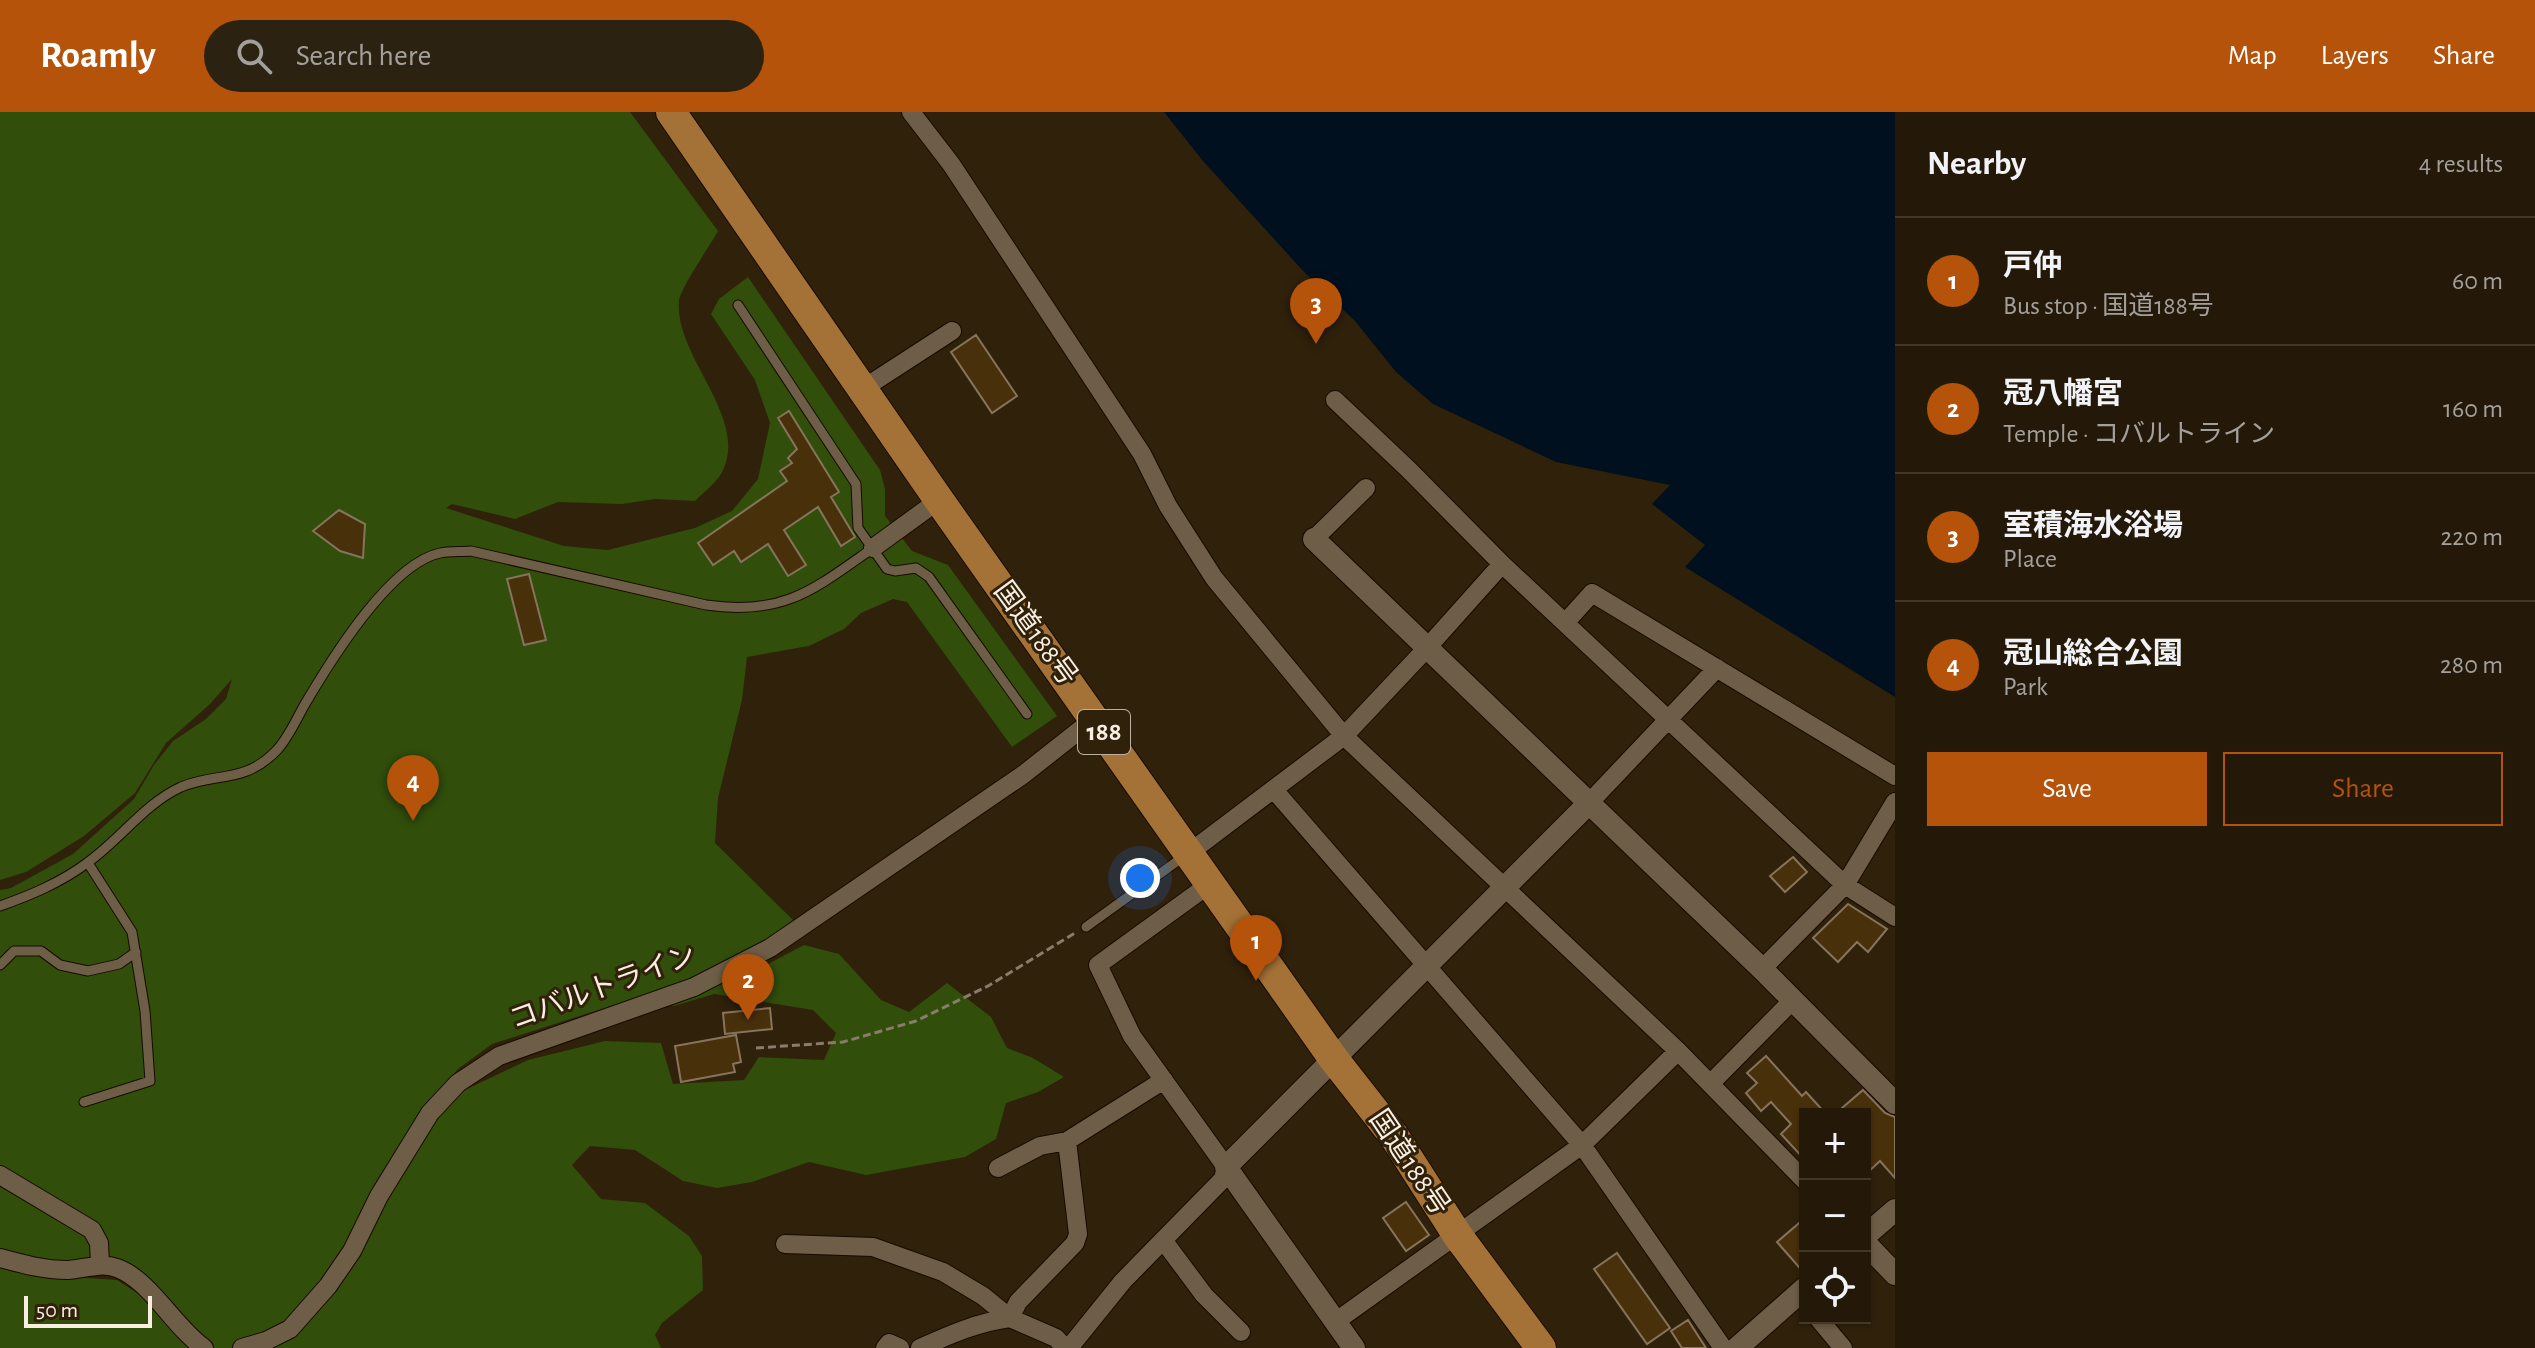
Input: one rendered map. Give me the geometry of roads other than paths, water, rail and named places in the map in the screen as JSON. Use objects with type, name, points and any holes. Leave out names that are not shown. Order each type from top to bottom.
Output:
[{"type":"highway","name":"国道188号","points":[[671,112],[939,500],[1333,1058],[1394,1136],[1458,1236],[1541,1348]]},
{"type":"street","points":[[911,112],[951,164],[1142,454],[1168,506],[1214,578],[1344,736],[1678,1051],[1804,1180]]},
{"type":"street","points":[[864,388],[952,331]]},
{"type":"street","points":[[1335,400],[1502,564],[1845,885],[1895,917]]},
{"type":"street","points":[[1366,488],[1314,539],[1762,969],[1895,1103]]},
{"type":"street","points":[[873,548],[939,500]]},
{"type":"street","points":[[1189,853],[1344,736],[1502,564]]},
{"type":"street","points":[[1565,623],[1592,593],[1895,776]]},
{"type":"street","points":[[785,1244],[873,1247],[943,1272],[983,1296],[1010,1318],[1056,1338],[1067,1348],[1123,1281],[1223,1179],[1226,1167],[1506,888],[1717,668]]},
{"type":"street","name":"コバルトライン","points":[[242,1348],[290,1329],[328,1286],[352,1251],[379,1196],[430,1113],[458,1083],[499,1056],[694,987],[770,948],[1024,774],[1095,718]]},
{"type":"street","points":[[1274,790],[1582,1145],[1723,1348]]},
{"type":"street","points":[[1762,969],[1845,885],[1895,802]]},
{"type":"street","points":[[1211,883],[1098,965],[1132,1036],[1354,1348]]},
{"type":"street","points":[[1711,1083],[1792,1001]]},
{"type":"street","points":[[1335,1322],[1582,1145],[1678,1051]]},
{"type":"street","points":[[998,1168],[1040,1146],[1067,1141],[1164,1080]]},
{"type":"street","points":[[1010,1318],[1018,1302],[1075,1243],[1078,1234],[1067,1141]]},
{"type":"street","points":[[0,1175],[92,1230],[99,1243],[100,1265]]},
{"type":"street","points":[[1871,1231],[1895,1210]]},
{"type":"street","points":[[1163,1240],[1204,1295],[1241,1332]]},
{"type":"street","points":[[1871,1249],[1895,1274]]},
{"type":"street","points":[[0,1258],[35,1267],[68,1270],[100,1265],[118,1268],[138,1280],[189,1337],[204,1348]]},
{"type":"street","points":[[1737,1348],[1799,1298]]},
{"type":"street","points":[[920,1348],[959,1331],[1010,1318]]},
{"type":"street","points":[[1823,1324],[1843,1348]]},
{"type":"street","points":[[885,1348],[889,1343],[900,1348]]},
{"type":"lane","points":[[738,305],[856,484],[858,528],[887,569],[916,568],[929,577],[1027,714]]},
{"type":"lane","points":[[0,906],[46,889],[88,863],[159,798],[185,785],[237,776],[277,750],[349,635],[384,592],[416,565],[439,553],[471,551],[732,609],[762,608],[810,591],[873,548]]},
{"type":"lane","points":[[1086,927],[1189,853]]},
{"type":"lane","points":[[84,1102],[150,1081],[145,1011],[132,932],[88,863]]},
{"type":"lane","points":[[0,965],[14,951],[41,951],[60,965],[88,971],[119,964],[136,952]]},
{"type":"water","points":[[1164,112],[1895,112],[1895,697],[1685,567],[1705,545],[1652,504],[1670,485],[1556,462],[1433,404],[1396,372],[1355,321],[1305,273],[1203,161]]},
{"type":"place","name":"室積海水浴場","points":[[1316,344]]},
{"type":"place","name":"冠山総合公園","points":[[413,821]]},
{"type":"place","name":"戸仲","points":[[1256,981]]},
{"type":"place","name":"冠八幡宮","points":[[748,1020]]}]
